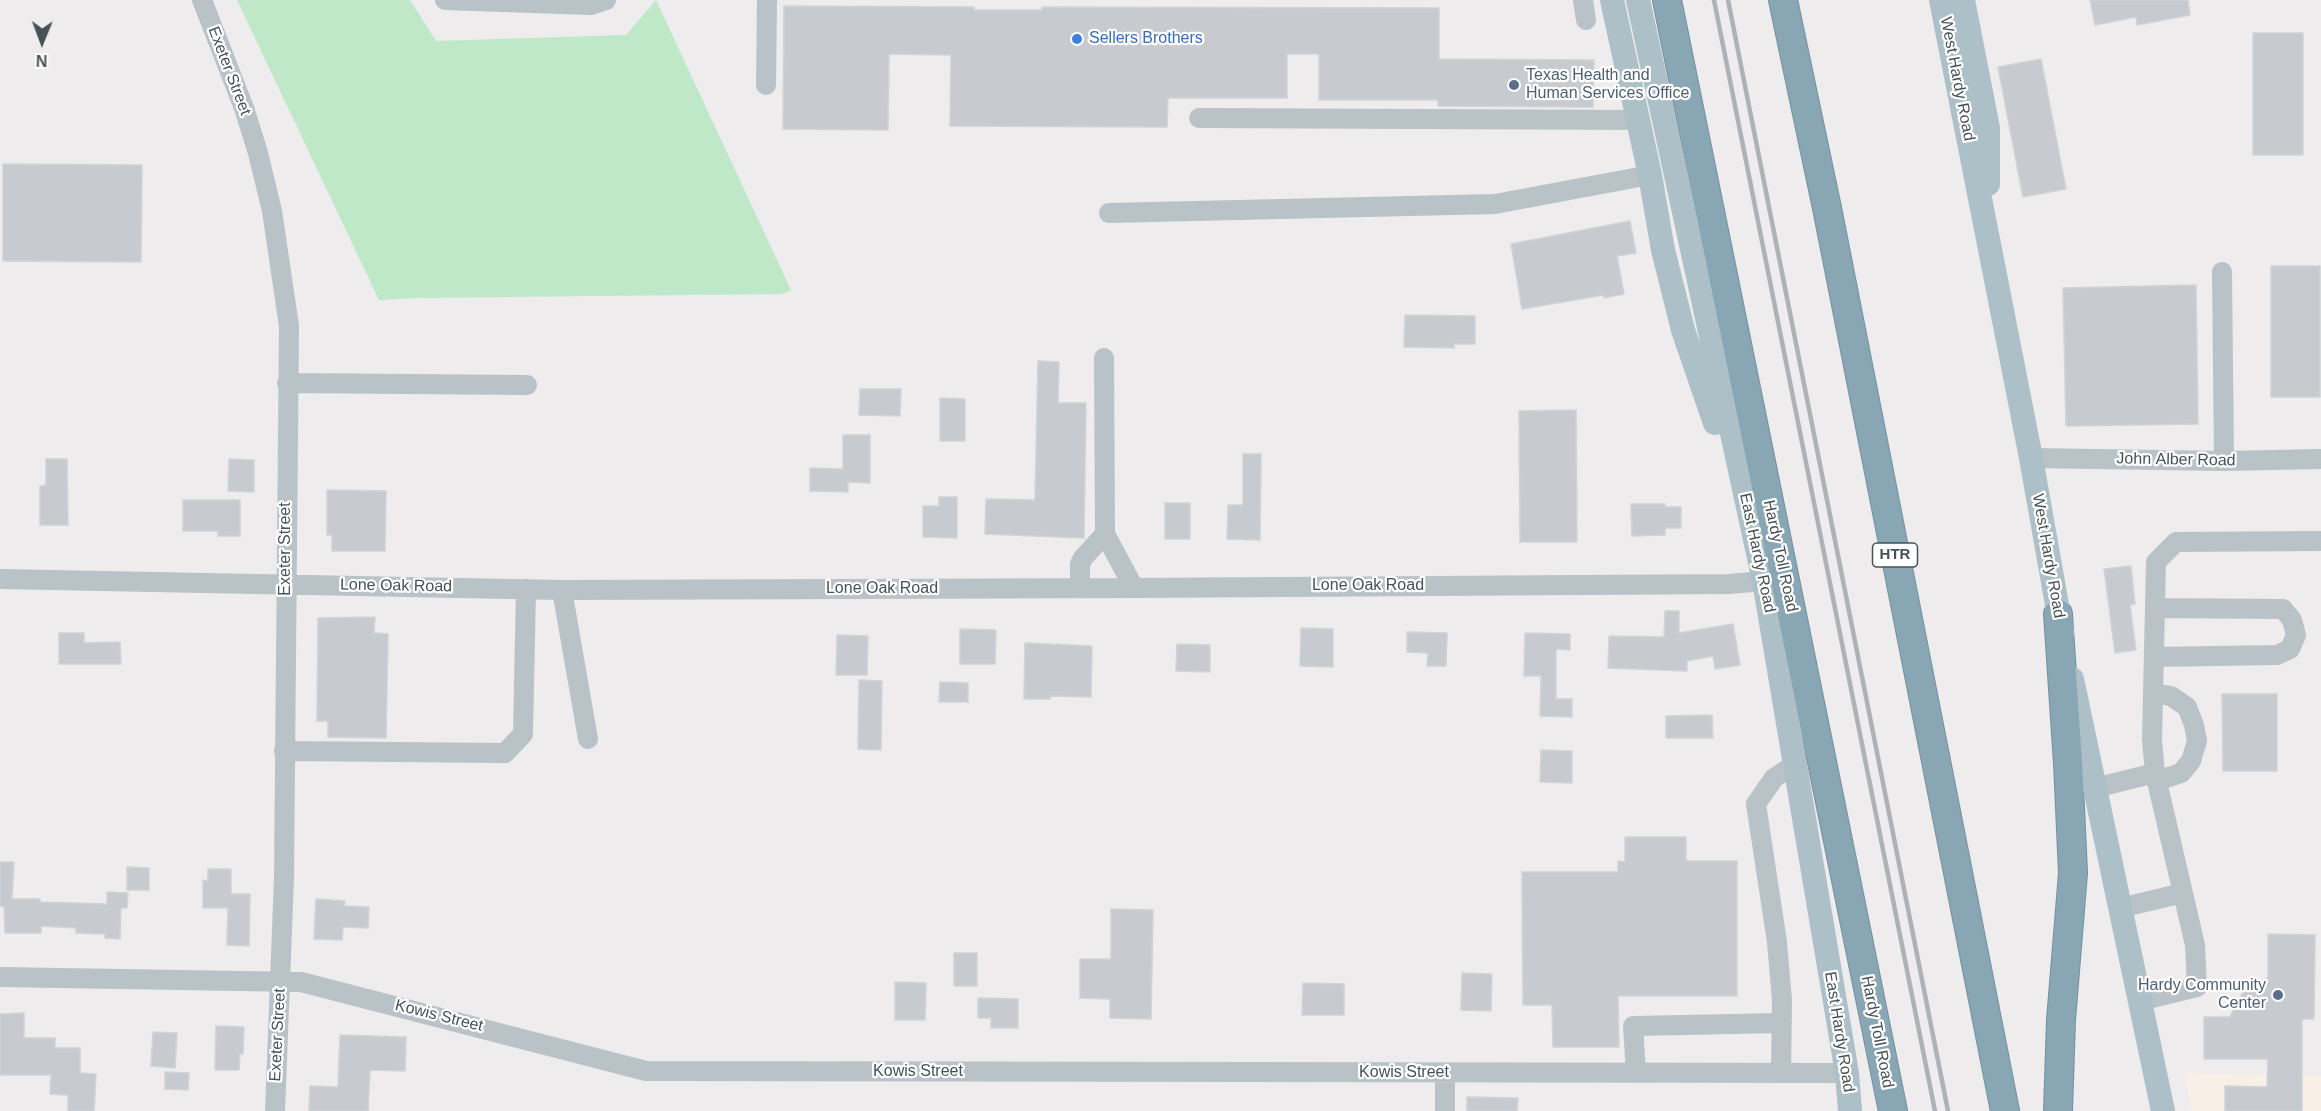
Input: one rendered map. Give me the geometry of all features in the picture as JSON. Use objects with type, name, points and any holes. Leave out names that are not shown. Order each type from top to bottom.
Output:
[{"type":"highway","name":"Hardy Toll Road","points":[[1667,0],[1893,1111]]},
{"type":"highway","name":"HTR","points":[[1783,0],[1831,230],[2005,1111]]},
{"type":"highway","points":[[2058,614],[2073,873],[2061,1020],[2058,1111]]},
{"type":"main road","points":[[1612,0],[1650,175],[1663,250],[1683,330],[1711,408],[1764,581]]},
{"type":"main road","name":"West Hardy Road","points":[[1941,0],[2031,458],[2058,614],[2163,1111]]},
{"type":"main road","points":[[1963,0],[1988,128],[1988,246]]},
{"type":"main road","name":"East Hardy Road","points":[[1638,1],[1764,581],[1847,1073],[1850,1111]]},
{"type":"street","name":"Exeter Street","points":[[202,0],[244,108],[258,153],[272,211],[287,307],[284,751],[275,1111]]},
{"type":"street","points":[[445,0],[591,5],[606,0]]},
{"type":"street","points":[[766,85],[767,0]]},
{"type":"street","points":[[1583,0],[1586,20]]},
{"type":"street","points":[[1199,118],[1638,120]]},
{"type":"street","points":[[1109,213],[1495,204],[1650,175]]},
{"type":"street","points":[[2222,272],[2224,461]]},
{"type":"street","points":[[1104,358],[1105,534],[1134,588]]},
{"type":"street","points":[[287,383],[527,385]]},
{"type":"street","name":"John Alber Road","points":[[2031,458],[2224,461],[2321,459]]},
{"type":"street","points":[[1080,588],[1080,564],[1105,534]]},
{"type":"street","points":[[2140,1001],[2197,987],[2195,945],[2156,777],[2152,740],[2156,562],[2176,542],[2321,541]]},
{"type":"street","name":"Lone Oak Road","points":[[0,579],[562,590],[1717,584],[1764,581]]},
{"type":"street","points":[[284,751],[505,753],[523,734],[526,589]]},
{"type":"street","points":[[562,590],[588,739]]},
{"type":"street","points":[[2154,657],[2277,655],[2290,649],[2296,635],[2292,620],[2283,609],[2155,608]]},
{"type":"street","points":[[2095,788],[2181,772],[2191,761],[2197,741],[2187,707],[2171,696],[2153,693]]},
{"type":"street","points":[[1781,1073],[1782,1023],[1777,942],[1756,804],[1774,778],[1794,764]]},
{"type":"street","points":[[2120,908],[2183,893]]},
{"type":"street","name":"Kowis Street","points":[[0,977],[301,982],[646,1071],[1847,1073]]},
{"type":"street","points":[[1636,1073],[1633,1026],[1782,1023]]},
{"type":"street","points":[[1445,1073],[1445,1111]]},
{"type":"shaded area","points":[[2184,1073],[2321,1076],[2321,1111],[2192,1111]]},
{"type":"green space","points":[[237,0],[410,0],[436,41],[626,35],[656,0],[791,290],[781,294],[379,300]]},
{"type":"building","points":[[2090,0],[2188,0],[2190,15],[2137,25],[2136,17],[2095,25]]},
{"type":"building","points":[[784,6],[974,7],[974,10],[1042,10],[1042,7],[1439,8],[1439,59],[1594,60],[1593,107],[1438,106],[1438,100],[1319,100],[1319,54],[1287,54],[1287,98],[1168,98],[1167,127],[950,126],[951,55],[889,54],[888,130],[783,129]]},
{"type":"building","points":[[2253,33],[2303,33],[2303,155],[2253,155]]},
{"type":"building","points":[[2041,59],[2066,189],[2023,197],[1998,67]]},
{"type":"building","points":[[3,164],[142,165],[141,262],[3,261]]},
{"type":"building","points":[[1630,221],[1636,253],[1617,256],[1624,294],[1604,298],[1604,295],[1522,309],[1511,244]]},
{"type":"building","points":[[2271,266],[2320,266],[2320,397],[2271,397]]},
{"type":"building","points":[[2196,285],[2198,424],[2066,426],[2063,288]]},
{"type":"building","points":[[1405,315],[1475,316],[1475,344],[1454,344],[1454,348],[1404,347]]},
{"type":"building","points":[[1038,361],[1059,362],[1058,403],[1086,403],[1084,538],[985,534],[986,499],[1035,500]]},
{"type":"building","points":[[860,389],[901,389],[900,416],[859,415]]},
{"type":"building","points":[[940,398],[965,399],[965,441],[940,441]]},
{"type":"building","points":[[1576,410],[1577,542],[1520,542],[1519,411]]},
{"type":"building","points":[[843,435],[870,435],[870,483],[848,482],[848,492],[810,491],[810,468],[843,469]]},
{"type":"building","points":[[1243,454],[1261,454],[1260,540],[1227,539],[1228,505],[1243,505]]},
{"type":"building","points":[[46,459],[67,459],[68,525],[40,525],[40,486],[46,485]]},
{"type":"building","points":[[229,459],[254,460],[254,492],[228,491]]},
{"type":"building","points":[[327,490],[386,491],[385,551],[332,551],[332,535],[327,535]]},
{"type":"building","points":[[939,497],[957,497],[957,538],[923,537],[923,506],[939,506]]},
{"type":"building","points":[[183,500],[240,500],[240,536],[218,536],[218,531],[183,531]]},
{"type":"building","points":[[1165,503],[1190,503],[1190,539],[1165,539]]},
{"type":"building","points":[[1631,504],[1665,504],[1665,507],[1681,507],[1681,528],[1665,528],[1665,535],[1632,536]]},
{"type":"building","points":[[2131,566],[2135,604],[2130,605],[2136,650],[2115,653],[2104,569]]},
{"type":"building","points":[[1665,611],[1679,611],[1679,633],[1733,624],[1740,665],[1715,669],[1713,656],[1687,661],[1687,671],[1608,668],[1609,636],[1664,637]]},
{"type":"building","points":[[375,617],[374,633],[388,634],[386,738],[328,737],[328,721],[317,721],[318,618]]},
{"type":"building","points":[[1301,628],[1333,629],[1333,667],[1300,666]]},
{"type":"building","points":[[960,629],[996,630],[995,664],[960,664]]},
{"type":"building","points":[[1407,632],[1447,633],[1446,666],[1427,666],[1428,653],[1407,652]]},
{"type":"building","points":[[59,633],[84,633],[84,643],[120,642],[121,664],[59,664]]},
{"type":"building","points":[[1525,633],[1570,634],[1570,650],[1556,649],[1556,699],[1572,699],[1572,717],[1540,716],[1541,676],[1524,676]]},
{"type":"building","points":[[837,635],[868,636],[867,675],[836,675]]},
{"type":"building","points":[[1025,643],[1092,646],[1091,697],[1050,696],[1050,699],[1024,699]]},
{"type":"building","points":[[1177,644],[1210,645],[1210,672],[1176,671]]},
{"type":"building","points":[[859,680],[882,681],[881,750],[858,749]]},
{"type":"building","points":[[940,682],[968,683],[968,702],[939,702]]},
{"type":"building","points":[[2222,694],[2277,694],[2277,771],[2223,771]]},
{"type":"building","points":[[1712,715],[1713,738],[1666,738],[1666,716]]},
{"type":"building","points":[[1541,750],[1572,751],[1572,783],[1540,782]]},
{"type":"building","points":[[1625,837],[1686,837],[1686,861],[1737,861],[1737,996],[1618,996],[1619,1047],[1553,1047],[1552,1005],[1523,1005],[1522,872],[1618,872],[1618,861],[1625,862]]},
{"type":"building","points":[[0,862],[14,862],[12,899],[107,904],[107,892],[128,893],[127,908],[121,908],[120,939],[105,938],[105,934],[76,933],[76,928],[41,926],[41,933],[5,933],[4,907],[0,906]]},
{"type":"building","points":[[127,867],[149,868],[149,890],[127,890]]},
{"type":"building","points":[[208,869],[231,869],[231,894],[250,894],[249,946],[227,945],[228,908],[203,908],[203,880],[208,881]]},
{"type":"building","points":[[316,899],[345,901],[344,906],[369,907],[368,928],[343,927],[342,940],[314,939]]},
{"type":"building","points":[[1111,909],[1153,910],[1151,1019],[1110,1018],[1110,999],[1080,998],[1080,959],[1111,959]]},
{"type":"building","name":"Hardy Community Center","points":[[2268,934],[2315,935],[2314,1019],[2302,1019],[2302,1111],[2225,1111],[2225,1086],[2267,1087],[2268,1059],[2204,1059],[2204,1017],[2230,1017],[2245,990],[2268,978]]},
{"type":"building","points":[[954,953],[977,953],[977,986],[954,986]]},
{"type":"building","points":[[1462,973],[1492,974],[1491,1011],[1461,1010]]},
{"type":"building","points":[[895,982],[926,983],[925,1020],[895,1020]]},
{"type":"building","points":[[1303,983],[1344,984],[1344,1015],[1302,1015]]},
{"type":"building","points":[[978,998],[1018,999],[1018,1028],[991,1028],[991,1018],[978,1018]]},
{"type":"building","points":[[24,1013],[24,1038],[55,1038],[55,1048],[80,1048],[80,1073],[96,1074],[94,1111],[68,1111],[68,1095],[50,1094],[51,1075],[0,1075],[0,1014]]},
{"type":"building","points":[[216,1026],[244,1027],[243,1054],[240,1054],[239,1070],[215,1070]]},
{"type":"building","points":[[153,1032],[177,1033],[175,1068],[151,1066]]},
{"type":"building","points":[[340,1035],[406,1037],[405,1071],[370,1070],[368,1111],[309,1111],[310,1086],[338,1087]]},
{"type":"building","points":[[165,1072],[189,1073],[188,1090],[165,1089]]},
{"type":"building","points":[[1467,1097],[1518,1098],[1517,1111],[1467,1111]]},
{"type":"railway","points":[[1714,0],[1935,1111]]},
{"type":"railway","points":[[1728,0],[1948,1111]]},
{"type":"place","name":"Sellers Brothers","points":[[1077,39]]},
{"type":"place","name":"Texas Health and Human Services Office","points":[[1514,85]]},
{"type":"place","name":"Hardy Community Center","points":[[2278,995]]}]
